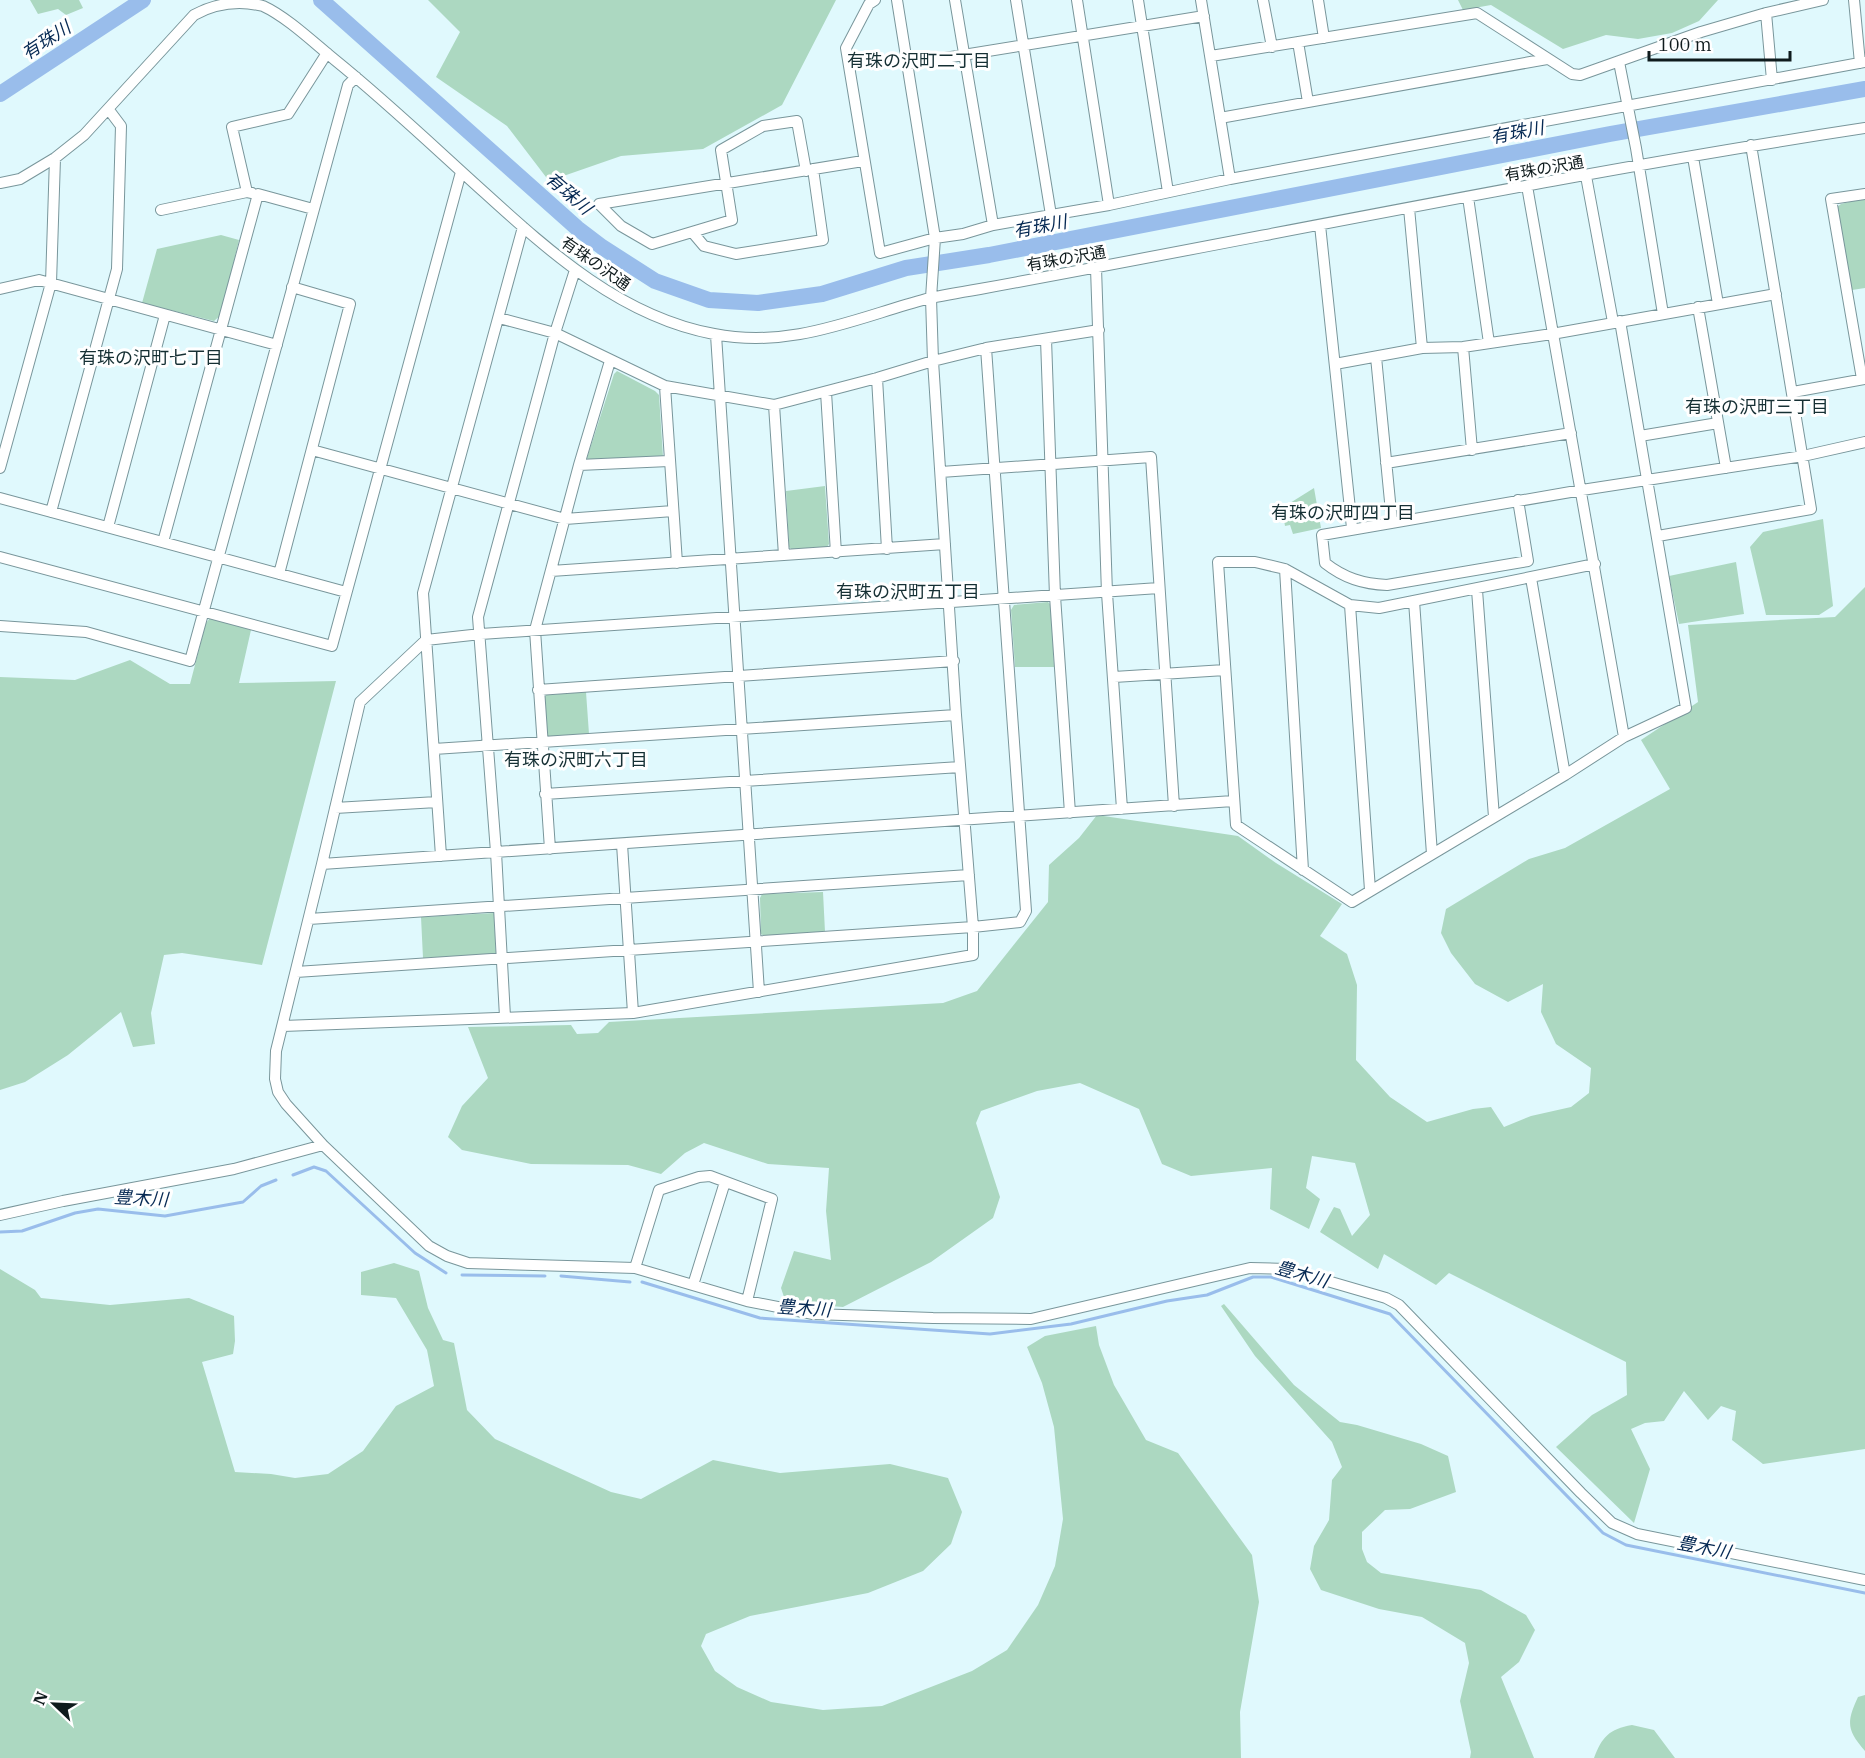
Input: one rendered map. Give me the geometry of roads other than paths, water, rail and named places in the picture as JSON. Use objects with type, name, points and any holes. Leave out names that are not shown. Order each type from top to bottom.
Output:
[{"type":"street","name":"有珠の沢通","points":[[0,183],[20,179],[55,158],[84,135],[194,15],[218,3],[240,0],[261,4],[356,77],[574,270],[627,303],[685,327],[717,335],[764,339],[805,334],[931,298],[1527,186],[1865,128]]},
{"type":"street","points":[[875,0],[869,4],[846,48],[880,253],[935,242],[993,225],[1109,205],[1230,179],[1629,110],[1862,63],[1854,0]]},
{"type":"street","points":[[283,1026],[633,1013],[973,955],[973,927],[956,715],[933,361],[931,298],[935,242],[897,0]]},
{"type":"street","points":[[955,0],[993,225]]},
{"type":"street","points":[[1016,0],[1051,215]]},
{"type":"street","points":[[1077,0],[1109,205]]},
{"type":"street","points":[[1138,0],[1168,192]]},
{"type":"street","points":[[1201,0],[1230,179]]},
{"type":"street","points":[[1263,0],[1272,47]]},
{"type":"street","points":[[1317,0],[1324,38]]},
{"type":"street","points":[[1211,56],[1477,13],[1547,59],[1572,74],[1580,75],[1701,32],[1766,13],[1823,0]]},
{"type":"street","points":[[1766,13],[1772,80]]},
{"type":"street","points":[[908,64],[1204,16]]},
{"type":"street","points":[[1298,42],[1308,102]]},
{"type":"street","points":[[163,542],[220,330],[252,193],[232,127],[288,114],[327,53]]},
{"type":"street","points":[[1220,117],[1547,59]]},
{"type":"street","points":[[1619,62],[1636,148],[1663,314]]},
{"type":"street","points":[[0,626],[86,632],[190,661],[348,85],[356,77]]},
{"type":"street","points":[[51,512],[117,269],[121,126],[109,110]]},
{"type":"street","points":[[693,233],[704,246],[736,254],[823,240],[809,170],[797,120],[764,126],[721,150],[725,183],[732,220],[652,244],[621,226],[599,204],[725,183],[809,170],[863,161]]},
{"type":"street","points":[[1658,536],[1811,509],[1751,146]]},
{"type":"street","points":[[1693,157],[1718,304]]},
{"type":"street","points":[[0,468],[51,283],[55,158]]},
{"type":"street","points":[[0,557],[332,646],[461,172]]},
{"type":"street","points":[[1586,176],[1640,436],[1686,708],[1624,737],[1565,775],[1352,902],[1236,825],[1218,562],[1255,562],[1285,568],[1350,605],[1379,608],[1478,590],[1595,564]]},
{"type":"street","points":[[1527,186],[1624,737]]},
{"type":"street","points":[[161,210],[252,193],[313,209]]},
{"type":"street","points":[[1792,392],[1863,379],[1831,199],[1865,194]]},
{"type":"street","points":[[1468,197],[1489,343]]},
{"type":"street","points":[[1409,208],[1422,348]]},
{"type":"street","points":[[1320,225],[1352,528]]},
{"type":"street","points":[[441,856],[423,593],[523,227]]},
{"type":"street","points":[[1096,268],[1107,593],[1122,809]]},
{"type":"street","points":[[505,1017],[496,852],[478,617],[574,270]]},
{"type":"street","points":[[0,289],[39,280],[277,345]]},
{"type":"street","points":[[279,573],[350,304],[292,287]]},
{"type":"street","points":[[1335,364],[1422,348],[1463,347],[1552,334],[1776,294]]},
{"type":"street","points":[[1698,307],[1726,468]]},
{"type":"street","points":[[108,527],[165,315]]},
{"type":"street","points":[[499,318],[555,333],[665,386],[774,405],[986,348],[1099,330]]},
{"type":"street","points":[[717,335],[719,395],[759,992]]},
{"type":"street","points":[[1046,339],[1055,596],[1070,813]]},
{"type":"street","points":[[1463,347],[1472,450]]},
{"type":"street","points":[[296,972],[1020,922],[1026,911],[986,348]]},
{"type":"street","points":[[1376,357],[1392,522]]},
{"type":"street","points":[[550,849],[541,742],[536,630],[579,465],[610,361]]},
{"type":"street","points":[[877,378],[887,549]]},
{"type":"street","points":[[665,386],[676,563]]},
{"type":"street","points":[[826,392],[836,553]]},
{"type":"street","points":[[774,405],[784,555]]},
{"type":"street","points":[[1640,436],[1718,423]]},
{"type":"street","points":[[1386,463],[1571,433]]},
{"type":"street","points":[[1518,500],[1528,561],[1387,585],[1367,584],[1338,573],[1325,563],[1322,535],[1352,528],[1518,500],[1803,456],[1865,442]]},
{"type":"street","points":[[312,450],[565,519],[674,511]]},
{"type":"street","points":[[941,472],[1150,457],[1174,806]]},
{"type":"street","points":[[579,465],[669,460]]},
{"type":"street","points":[[0,498],[346,592]]},
{"type":"street","points":[[551,571],[945,544]]},
{"type":"street","points":[[1285,568],[1303,870]]},
{"type":"street","points":[[1531,578],[1565,775]]},
{"type":"street","points":[[1159,588],[536,630],[426,640],[360,702],[274,1065],[278,1092],[323,1145],[429,1246],[468,1263],[635,1268],[747,1301],[813,1314],[1031,1318],[1250,1268],[1286,1269],[1386,1298],[1399,1305],[1612,1523],[1637,1534],[1865,1580]]},
{"type":"street","points":[[1478,590],[1494,817]]},
{"type":"street","points":[[1414,601],[1432,854]]},
{"type":"street","points":[[1350,605],[1370,890]]},
{"type":"street","points":[[538,690],[954,661]]},
{"type":"street","points":[[1114,677],[1225,670]]},
{"type":"street","points":[[434,749],[956,715]]},
{"type":"street","points":[[545,794],[960,767]]},
{"type":"street","points":[[322,864],[1233,801]]},
{"type":"street","points":[[335,808],[437,802]]},
{"type":"street","points":[[622,844],[633,1013]]},
{"type":"street","points":[[309,919],[969,875]]},
{"type":"street","points":[[0,1215],[234,1169],[323,1145]]},
{"type":"street","points":[[635,1268],[659,1190],[699,1177],[710,1176],[772,1199],[747,1301]]},
{"type":"street","points":[[693,1285],[725,1182]]},
{"type":"waterway","name":"有珠川","points":[[0,94],[143,0]]},
{"type":"waterway","name":"有珠川","points":[[321,0],[577,228],[602,247],[655,281],[709,300],[758,303],[822,294],[906,268],[989,255],[1610,134],[1865,89]]},
{"type":"waterway","name":"豊木川","points":[[293,1175],[314,1167],[326,1171],[415,1253],[446,1273]]},
{"type":"waterway","name":"豊木川","points":[[0,1232],[22,1231],[75,1213],[98,1209],[165,1216],[243,1202],[261,1186],[276,1180]]},
{"type":"waterway","name":"豊木川","points":[[462,1275],[545,1276]]},
{"type":"waterway","name":"豊木川","points":[[561,1276],[630,1282]]},
{"type":"waterway","name":"豊木川","points":[[642,1282],[760,1318],[990,1334],[1071,1324],[1167,1301],[1207,1295],[1253,1277],[1271,1277],[1390,1314],[1603,1533],[1626,1545],[1865,1593]]},
{"type":"district","name":"有珠の沢町二丁目","points":[[919,60]]},
{"type":"district","name":"有珠の沢町七丁目","points":[[151,357]]},
{"type":"district","name":"有珠の沢町三丁目","points":[[1757,406]]},
{"type":"district","name":"有珠の沢町四丁目","points":[[1343,512]]},
{"type":"district","name":"有珠の沢町五丁目","points":[[908,591]]},
{"type":"district","name":"有珠の沢町六丁目","points":[[576,759]]}]
